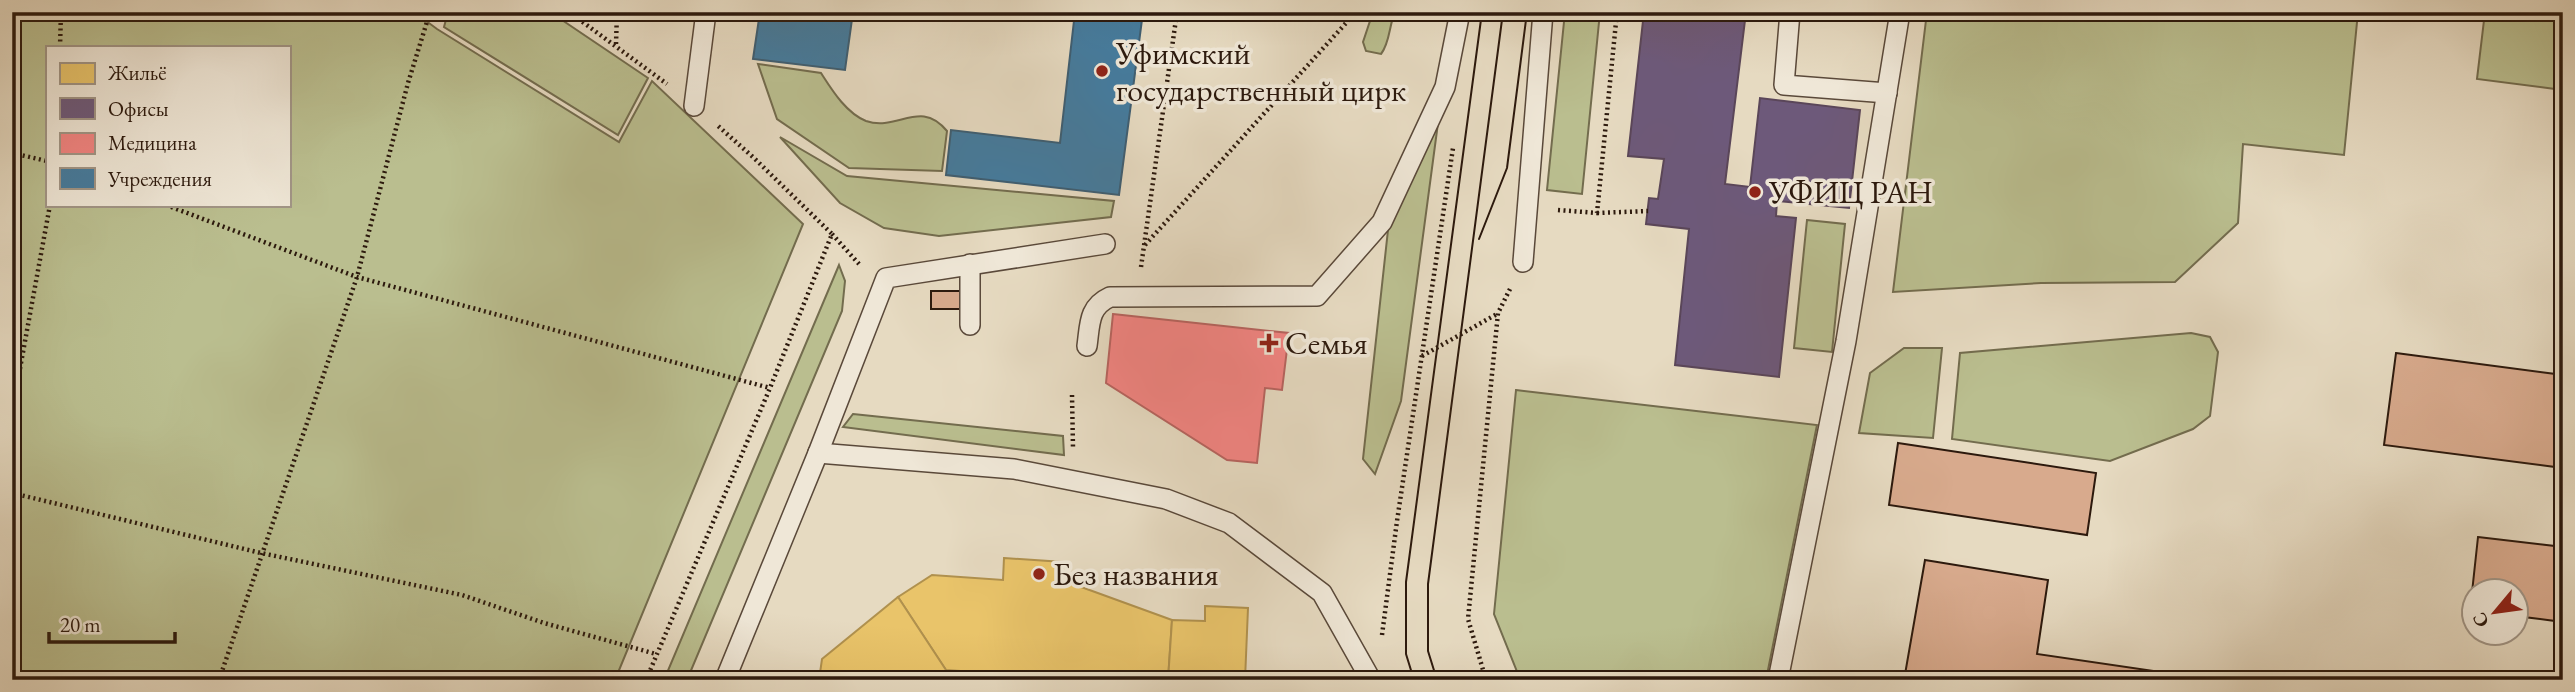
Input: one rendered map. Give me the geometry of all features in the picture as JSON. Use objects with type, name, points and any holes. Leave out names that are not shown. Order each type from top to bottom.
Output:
[{"type":"lane","points":[[694,106],[706,12]]},
{"type":"lane","points":[[1087,346],[1091,318],[1098,302],[1110,297],[1317,296],[1382,222],[1445,87],[1460,12]]},
{"type":"lane","points":[[1523,262],[1543,12]]},
{"type":"lane","points":[[1790,12],[1784,85],[1887,93]]},
{"type":"lane","points":[[1778,680],[1846,341],[1900,12]]},
{"type":"lane","points":[[725,680],[886,278],[1104,244]]},
{"type":"lane","points":[[970,264],[970,325]]},
{"type":"lane","points":[[818,453],[1014,469],[1166,499],[1229,523],[1322,593],[1371,680]]},
{"type":"path","points":[[60,46],[61,12]]},
{"type":"path","points":[[219,680],[357,277],[408,83],[430,12]]},
{"type":"path","points":[[569,12],[616,44],[694,106],[754,158],[832,234],[646,680]]},
{"type":"path","points":[[616,44],[617,12]]},
{"type":"path","points":[[1177,12],[1144,245],[1356,12]]},
{"type":"path","points":[[1597,213],[1617,12]]},
{"type":"path","points":[[1382,640],[1455,136]]},
{"type":"path","points":[[12,153],[46,161]]},
{"type":"path","points":[[12,412],[50,206]]},
{"type":"path","points":[[169,206],[357,277],[770,388]]},
{"type":"path","points":[[1527,207],[1597,213],[1648,211]]},
{"type":"path","points":[[1486,680],[1468,619],[1498,313],[1523,262]]},
{"type":"path","points":[[1421,357],[1498,313]]},
{"type":"path","points":[[1072,395],[1073,436]]},
{"type":"path","points":[[12,493],[261,553],[462,595],[544,624],[656,654]]},
{"type":"green space","points":[[12,12],[414,12],[619,142],[652,81],[803,224],[615,680],[12,680]]},
{"type":"green space","points":[[448,12],[550,12],[648,78],[618,135],[444,27]]},
{"type":"green space","points":[[1373,12],[1395,12],[1381,54],[1366,51],[1363,42]]},
{"type":"green space","points":[[1565,12],[1600,12],[1582,194],[1547,190]]},
{"type":"green space","points":[[1927,12],[2358,12],[2344,155],[2243,144],[2238,223],[2175,282],[2041,283],[1893,292]]},
{"type":"green space","points":[[2485,12],[2563,12],[2563,90],[2477,79]]},
{"type":"green space","points":[[758,64],[821,73],[846,107],[866,121],[888,123],[918,116],[937,122],[947,131],[942,171],[849,168],[777,119]]},
{"type":"green space","points":[[1438,123],[1401,401],[1375,474],[1363,459],[1388,230]]},
{"type":"green space","points":[[780,137],[847,176],[1114,201],[1111,217],[939,236],[884,228],[840,203]]},
{"type":"green space","points":[[1807,220],[1845,224],[1832,352],[1794,348]]},
{"type":"green space","points":[[839,265],[845,281],[842,311],[687,680],[664,680]]},
{"type":"green space","points":[[2191,333],[2210,337],[2218,352],[2210,416],[2193,429],[2110,461],[1952,439],[1960,353]]},
{"type":"green space","points":[[1904,348],[1942,348],[1933,438],[1859,433],[1870,373]]},
{"type":"green space","points":[[1516,390],[1817,425],[1766,680],[1520,679],[1494,614]]},
{"type":"green space","points":[[853,414],[1063,436],[1064,455],[843,427]]},
{"type":"building: Жильё","points":[[1004,558],[1063,562],[1062,580],[1172,620],[1168,680],[1087,680],[946,670],[898,597],[932,575],[1003,580]]},
{"type":"building: Жильё","points":[[898,597],[946,670],[934,680],[819,680],[822,659]]},
{"type":"building: Жильё","points":[[1205,606],[1248,608],[1245,680],[1168,680],[1172,620],[1205,621]]},
{"type":"building: Офисы","name":"УФИЦ РАН","points":[[1644,12],[1746,12],[1725,184],[1750,187],[1760,98],[1860,110],[1849,208],[1777,201],[1776,216],[1796,218],[1779,377],[1675,365],[1689,229],[1646,224],[1649,198],[1658,199],[1664,159],[1628,156]]},
{"type":"building: Медицина","points":[[1113,314],[1289,333],[1282,390],[1265,388],[1257,463],[1227,460],[1106,383]]},
{"type":"building: Учреждения","points":[[760,12],[853,12],[845,70],[753,59]]},
{"type":"building: Учреждения","name":"Уфимский государственный цирк","points":[[1075,12],[1143,12],[1119,195],[946,175],[951,130],[1060,143]]},
{"type":"building: Прочее","points":[[931,291],[960,291],[960,309],[931,309]]},
{"type":"building: Прочее","points":[[2396,353],[2563,375],[2563,468],[2384,445]]},
{"type":"building: Прочее","points":[[1898,443],[2096,473],[2087,535],[1889,505]]},
{"type":"building: Прочее","points":[[2478,537],[2563,547],[2563,622],[2530,618],[2530,576],[2474,576]]},
{"type":"building: Прочее","points":[[1925,560],[2048,580],[2037,654],[2215,680],[1904,680]]},
{"type":"tram line","points":[[1414,680],[1406,654],[1406,582],[1482,12]]},
{"type":"tram line","points":[[1437,680],[1428,651],[1428,584],[1503,12]]},
{"type":"tram line","points":[[1479,239],[1507,168],[1527,12]]},
{"type":"place","name":"Уфимский государственный цирк","points":[[1102,71]]},
{"type":"place","name":"УФИЦ РАН","points":[[1755,192]]},
{"type":"place","name":"Семья","points":[[1269,343]]},
{"type":"place","name":"Без названия","points":[[1039,574]]}]
